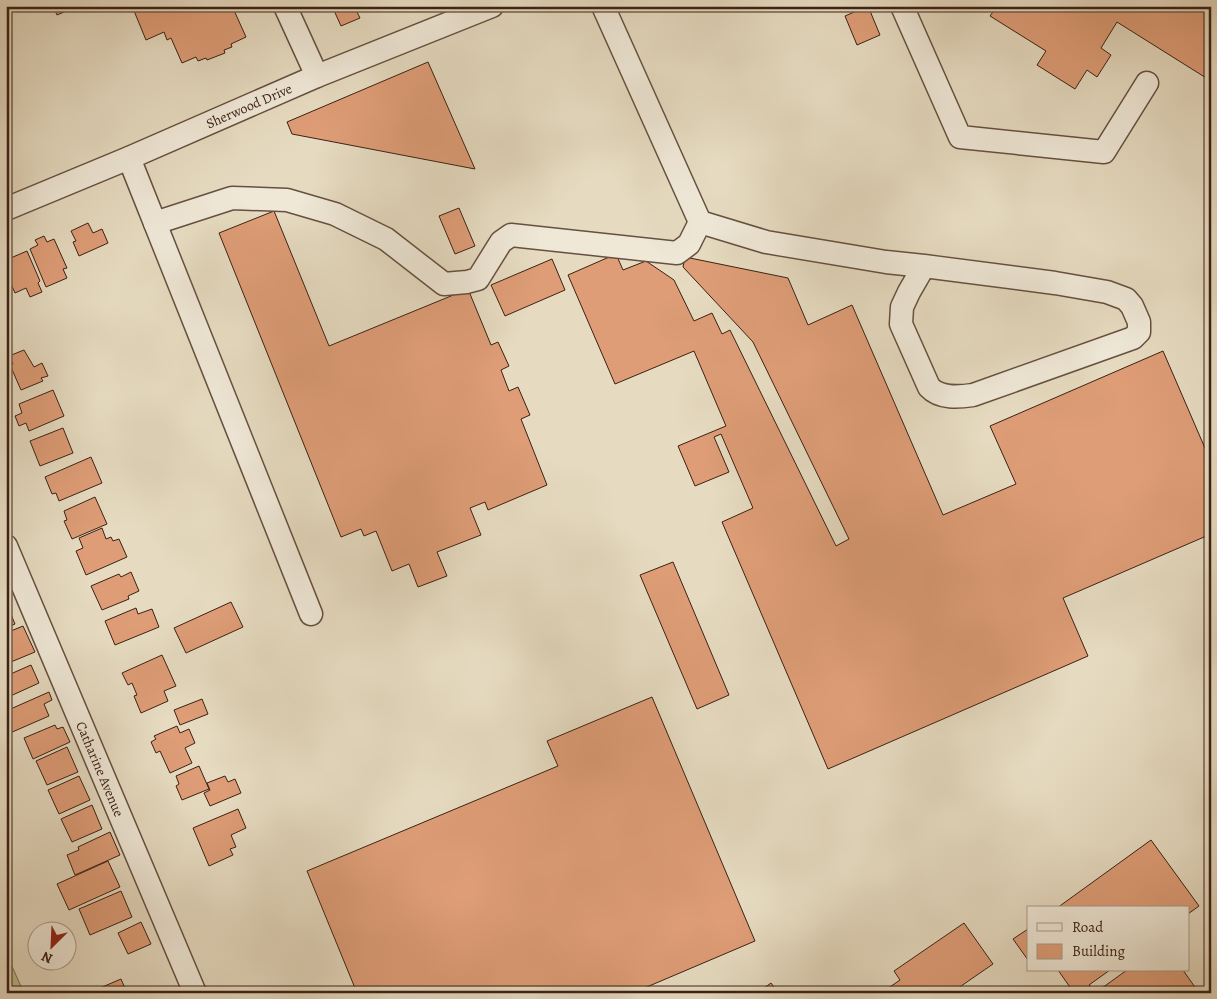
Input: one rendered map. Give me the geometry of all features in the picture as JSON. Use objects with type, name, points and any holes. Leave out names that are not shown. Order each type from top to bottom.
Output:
[{"type":"street","points":[[285,6],[317,76]]},
{"type":"street","name":"Sherwood Drive","points":[[6,209],[317,76],[492,6]]},
{"type":"street","points":[[603,6],[700,222],[766,242],[886,262],[924,266],[1056,283],[1107,292],[1126,300],[1132,306],[1139,322],[1139,332],[1134,338],[973,395],[962,397],[939,394],[933,392],[929,387],[901,324],[902,307],[924,266]]},
{"type":"street","points":[[902,6],[960,137],[1104,152],[1147,83]]},
{"type":"street","points":[[129,158],[311,614]]},
{"type":"street","points":[[155,223],[232,198],[287,200],[335,214],[386,239],[444,284],[467,282],[478,278],[501,242],[511,235],[677,253],[689,244],[700,222]]},
{"type":"street","name":"Catharine Avenue","points":[[6,546],[195,993]]},
{"type":"green space","points":[[6,953],[24,993],[6,993]]},
{"type":"building","points":[[53,6],[75,6],[76,7],[57,15]]},
{"type":"building","points":[[132,6],[236,6],[233,8],[246,37],[231,44],[232,47],[224,50],[225,53],[207,60],[206,58],[198,61],[196,57],[182,63],[171,38],[167,40],[164,32],[146,40]]},
{"type":"building","points":[[332,6],[358,6],[355,8],[360,18],[341,26]]},
{"type":"building","points":[[868,6],[880,35],[857,45],[845,16]]},
{"type":"building","points":[[997,6],[1211,6],[1211,81],[1117,22],[1101,48],[1111,55],[1097,77],[1087,70],[1075,89],[1037,65],[1046,51],[990,16]]},
{"type":"building","points":[[428,62],[475,169],[292,134],[287,122]]},
{"type":"building","points":[[459,208],[475,246],[455,254],[439,216]]},
{"type":"building","points":[[274,211],[329,346],[468,289],[491,345],[498,342],[509,366],[501,370],[509,391],[518,387],[530,415],[521,419],[547,485],[488,510],[485,502],[470,508],[481,535],[437,552],[447,576],[418,587],[409,564],[392,571],[376,531],[364,536],[361,529],[341,537],[219,233]]},
{"type":"building","points":[[88,223],[93,233],[102,229],[108,243],[79,256],[73,242],[76,241],[71,231]]},
{"type":"building","points":[[44,236],[47,242],[54,239],[67,268],[63,269],[67,278],[46,287],[30,249],[38,245],[35,240]]},
{"type":"building","points":[[27,251],[40,281],[38,283],[42,292],[30,297],[26,288],[15,293],[6,273],[6,260]]},
{"type":"building","points":[[616,254],[623,270],[646,261],[674,280],[694,321],[712,313],[722,334],[730,330],[836,546],[849,539],[753,342],[683,267],[685,257],[788,278],[808,325],[852,305],[943,515],[1016,484],[990,426],[1163,351],[1211,462],[1211,534],[1063,598],[1088,656],[828,769],[722,522],[753,508],[721,434],[714,437],[729,472],[695,486],[678,446],[726,426],[694,351],[615,384],[568,275]]},
{"type":"building","points":[[552,259],[565,290],[505,316],[491,285]]},
{"type":"building","points":[[24,350],[34,367],[42,363],[48,376],[41,378],[43,381],[21,390],[10,365],[13,364],[9,356]]},
{"type":"building","points":[[53,390],[64,416],[29,431],[26,423],[19,426],[15,416],[22,413],[19,404]]},
{"type":"building","points":[[63,428],[73,453],[40,466],[30,441]]},
{"type":"building","points":[[91,457],[102,483],[59,501],[56,493],[52,494],[45,477]]},
{"type":"building","points":[[95,497],[107,524],[72,539],[64,521],[67,520],[64,511]]},
{"type":"building","points":[[102,528],[106,539],[111,537],[113,541],[119,539],[127,557],[86,575],[76,551],[83,548],[79,538]]},
{"type":"building","points":[[673,562],[729,695],[697,709],[640,575]]},
{"type":"building","points":[[131,572],[139,591],[128,596],[129,599],[102,610],[91,586],[119,574],[121,577]]},
{"type":"building","points":[[231,602],[243,627],[186,653],[174,628]]},
{"type":"building","points":[[6,605],[15,624],[6,628]]},
{"type":"building","points":[[136,608],[138,614],[152,609],[159,627],[115,645],[105,621]]},
{"type":"building","points":[[23,626],[35,652],[6,664],[6,633]]},
{"type":"building","points":[[162,655],[176,686],[164,691],[168,701],[141,713],[134,696],[137,695],[132,683],[128,685],[122,673]]},
{"type":"building","points":[[31,665],[39,683],[6,698],[6,676]]},
{"type":"building","points":[[49,692],[52,700],[44,704],[49,716],[10,733],[6,725],[6,711]]},
{"type":"building","points":[[652,697],[755,941],[636,993],[357,993],[307,871],[558,766],[547,741]]},
{"type":"building","points":[[202,699],[208,714],[180,725],[174,710]]},
{"type":"building","points":[[55,725],[57,729],[63,727],[70,742],[33,759],[24,738]]},
{"type":"building","points":[[177,726],[180,733],[189,729],[195,743],[185,748],[192,763],[170,773],[160,751],[156,753],[151,742],[156,739],[154,736]]},
{"type":"building","points":[[67,747],[78,772],[47,785],[36,761]]},
{"type":"building","points":[[199,766],[209,789],[182,800],[176,786],[179,784],[176,776]]},
{"type":"building","points":[[79,776],[90,800],[59,814],[48,790]]},
{"type":"building","points":[[225,776],[228,782],[235,779],[241,793],[210,806],[204,793],[210,790],[207,783]]},
{"type":"building","points":[[92,805],[102,829],[72,842],[61,819]]},
{"type":"building","points":[[238,809],[246,828],[231,835],[236,847],[230,849],[233,855],[209,866],[193,828]]},
{"type":"building","points":[[110,832],[120,855],[75,875],[67,855],[79,850],[78,847]]},
{"type":"building","points":[[1151,840],[1199,906],[1190,913],[1190,906],[1060,906]]},
{"type":"building","points":[[108,861],[120,887],[69,910],[57,884]]},
{"type":"building","points":[[121,891],[132,917],[90,935],[79,909]]},
{"type":"building","points":[[141,922],[151,944],[128,954],[118,933]]},
{"type":"building","points":[[964,923],[993,964],[951,993],[881,993],[900,980],[894,971]]},
{"type":"building","points":[[1027,930],[1027,959],[1013,939]]},
{"type":"building","points":[[1059,972],[1107,972],[1089,985],[1095,993],[1074,993]]},
{"type":"building","points":[[1124,972],[1184,972],[1199,993],[1095,993]]},
{"type":"building","points":[[121,979],[127,993],[94,993],[93,991]]},
{"type":"building","points":[[771,983],[778,993],[757,993]]}]
